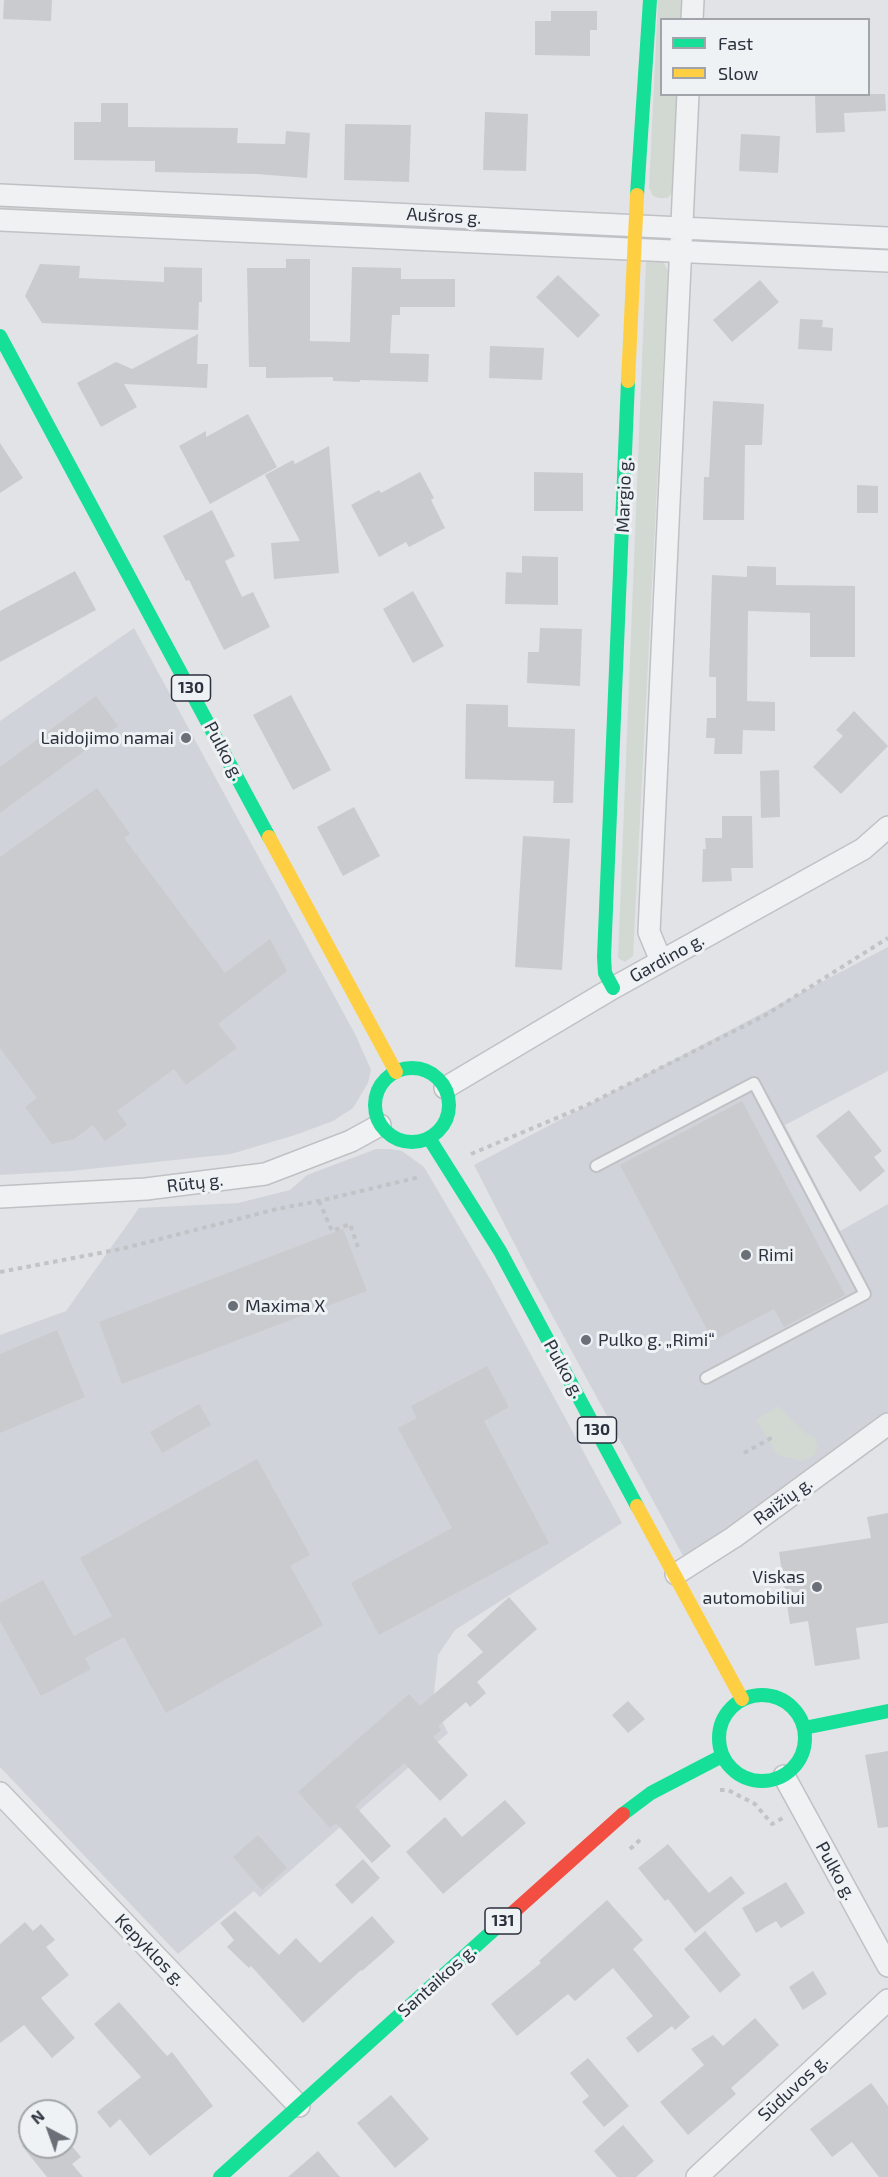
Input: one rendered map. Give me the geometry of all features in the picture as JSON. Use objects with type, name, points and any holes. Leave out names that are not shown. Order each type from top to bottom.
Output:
[{"type":"main road","name":"Margio g.","points":[[613,988],[605,973],[604,957],[634,249],[650,0]]},
{"type":"main road","name":"Pulko g.","points":[[0,336],[8,371],[396,1072]]},
{"type":"main road","points":[[418,1069],[429,1072],[445,1088],[448,1111],[445,1122],[429,1138],[418,1142],[407,1142],[396,1139],[380,1125],[375,1113],[375,1101],[386,1079],[396,1072],[418,1069]]},
{"type":"main road","name":"Pulko g.","points":[[429,1138],[500,1251],[742,1699]]},
{"type":"main road","points":[[764,1695],[785,1701],[800,1717],[804,1728],[804,1750],[793,1769],[773,1781],[748,1780],[737,1775],[722,1756],[718,1737],[723,1718],[742,1699],[764,1695]]},
{"type":"main road","points":[[804,1728],[888,1711]]},
{"type":"main road","name":"Santaikos g.","points":[[220,2177],[618,1818],[651,1793],[722,1756]]},
{"type":"street","points":[[692,18],[693,0]]},
{"type":"street","points":[[661,961],[649,932],[688,96]]},
{"type":"street","name":"Aušros g.","points":[[0,195],[888,238]]},
{"type":"street","name":"Aušros g.","points":[[0,219],[888,261]]},
{"type":"street","name":"Gardino g.","points":[[445,1088],[613,988],[863,849],[888,827]]},
{"type":"street","name":"Rūtų g.","points":[[0,1197],[146,1189],[265,1174],[351,1141],[380,1125]]},
{"type":"street","name":"Raižių g.","points":[[676,1574],[734,1537],[888,1424]]},
{"type":"street","name":"Pulko g.","points":[[784,1776],[888,1966]]},
{"type":"street","name":"Kepyklos g.","points":[[0,1793],[299,2106]]},
{"type":"street","name":"Sūduvos g.","points":[[697,2177],[888,2000]]},
{"type":"lane","points":[[596,1166],[754,1083],[865,1294],[706,1378]]},
{"type":"path","points":[[319,1201],[332,1231],[350,1224],[358,1247]]},
{"type":"path","points":[[744,1453],[773,1437]]},
{"type":"path","points":[[716,1790],[728,1790],[755,1804],[772,1824],[801,1808]]},
{"type":"path","points":[[624,1855],[650,1831]]},
{"type":"shaded area","points":[[658,0],[684,0],[683,18],[660,18],[660,96],[680,96],[675,191],[667,198],[659,198],[653,196],[649,188]]},
{"type":"shaded area","points":[[0,202],[610,235],[608,240],[0,211]]},
{"type":"shaded area","points":[[698,238],[888,243],[888,252],[700,243]]},
{"type":"shaded area","points":[[655,258],[663,261],[668,271],[633,956],[625,962],[618,958],[646,261]]},
{"type":"shaded area","points":[[134,628],[356,1036],[371,1070],[368,1083],[353,1108],[333,1121],[231,1154],[71,1171],[0,1175],[0,721]]},
{"type":"shaded area","points":[[888,947],[888,1071],[785,1125],[840,1231],[888,1204],[888,1413],[688,1565],[533,1280],[474,1165]]},
{"type":"shaded area","points":[[376,1149],[402,1151],[424,1167],[490,1279],[622,1523],[455,1630],[438,1655],[433,1703],[448,1733],[260,1897],[254,1891],[178,1954],[0,1767],[0,1335],[66,1311],[139,1208],[238,1203],[290,1190],[307,1175]]},
{"type":"shaded area","points":[[778,1406],[807,1434],[815,1438],[818,1446],[815,1455],[803,1461],[777,1455],[756,1420]]},
{"type":"building","points":[[4,0],[52,0],[51,21],[3,19]]},
{"type":"building","points":[[551,11],[597,11],[597,30],[590,30],[590,56],[535,55],[535,21],[551,21]]},
{"type":"building","points":[[885,94],[886,111],[844,113],[845,132],[816,133],[815,96]]},
{"type":"building","points":[[101,103],[128,103],[128,127],[238,128],[237,143],[285,144],[286,131],[310,133],[307,178],[257,174],[155,172],[155,161],[74,160],[74,122],[101,122]]},
{"type":"building","points":[[485,112],[528,114],[526,171],[483,170]]},
{"type":"building","points":[[345,124],[411,125],[409,182],[344,180]]},
{"type":"building","points":[[741,134],[780,136],[778,173],[739,171]]},
{"type":"building","points":[[286,259],[310,259],[310,341],[350,342],[352,267],[401,268],[401,279],[455,279],[455,307],[400,307],[400,315],[392,315],[390,353],[429,354],[428,382],[333,381],[333,377],[266,378],[266,367],[249,367],[247,268],[286,268]]},
{"type":"building","points":[[40,264],[80,266],[79,278],[164,282],[164,267],[202,268],[202,302],[199,302],[198,330],[42,323],[25,296]]},
{"type":"building","points":[[558,275],[600,315],[578,338],[536,297]]},
{"type":"building","points":[[760,280],[779,302],[732,342],[713,320]]},
{"type":"building","points":[[800,319],[823,320],[822,327],[833,328],[832,351],[798,349]]},
{"type":"building","points":[[198,334],[197,364],[208,364],[207,388],[124,384],[137,407],[101,427],[77,383],[116,362],[132,369]]},
{"type":"building","points":[[490,346],[544,348],[542,380],[489,378]]},
{"type":"building","points":[[713,401],[764,404],[762,445],[745,445],[744,520],[703,520],[704,477],[709,477]]},
{"type":"building","points":[[248,414],[277,467],[210,504],[179,446],[206,431],[206,437]]},
{"type":"building","points":[[0,443],[23,478],[0,493]]},
{"type":"building","points":[[329,446],[339,573],[274,579],[271,543],[300,541],[265,475],[293,460],[295,464]]},
{"type":"building","points":[[420,472],[434,498],[431,500],[445,528],[409,547],[406,542],[379,557],[351,505],[379,490],[381,493]]},
{"type":"building","points":[[534,472],[583,473],[583,511],[534,511]]},
{"type":"building","points":[[857,485],[878,486],[878,513],[857,513]]},
{"type":"building","points":[[212,510],[235,556],[225,561],[242,597],[253,592],[270,627],[224,650],[189,580],[186,581],[163,536]]},
{"type":"building","points":[[522,556],[558,557],[558,605],[505,604],[506,572],[522,573]]},
{"type":"building","points":[[747,566],[776,567],[776,585],[855,586],[855,657],[810,657],[810,613],[748,611],[747,701],[775,702],[775,731],[743,730],[742,754],[714,754],[715,738],[706,738],[707,718],[716,718],[716,677],[709,677],[712,575],[747,577]]},
{"type":"building","points":[[75,571],[96,610],[0,662],[0,611]]},
{"type":"building","points":[[413,591],[444,646],[413,663],[383,609]]},
{"type":"building","points":[[540,628],[582,629],[580,686],[527,683],[528,652],[539,652]]},
{"type":"building","points":[[291,695],[331,770],[293,790],[253,715]]},
{"type":"building","points":[[96,696],[118,726],[0,813],[0,767]]},
{"type":"building","points":[[466,704],[508,705],[508,727],[575,729],[573,803],[553,803],[554,781],[465,779]]},
{"type":"building","points":[[854,711],[888,746],[841,794],[813,767],[843,736],[836,730]]},
{"type":"building","points":[[779,770],[780,817],[761,818],[760,771]]},
{"type":"building","points":[[97,788],[130,834],[124,838],[225,973],[270,939],[287,971],[218,1024],[237,1048],[186,1085],[174,1069],[117,1111],[127,1125],[105,1141],[93,1125],[74,1139],[52,1144],[25,1107],[37,1098],[0,1048],[0,857]]},
{"type":"building","points":[[354,807],[380,856],[343,876],[317,827]]},
{"type":"building","points":[[722,816],[752,816],[753,868],[731,868],[732,881],[702,882],[705,838],[722,838]]},
{"type":"building","points":[[523,836],[570,839],[562,970],[515,967]]},
{"type":"building","name":"Rimi","points":[[742,1101],[845,1295],[784,1327],[774,1309],[713,1341],[620,1165]]},
{"type":"building","points":[[849,1110],[882,1151],[874,1157],[885,1171],[860,1192],[816,1136]]},
{"type":"building","name":"Maxima X","points":[[343,1229],[367,1291],[122,1384],[99,1322]]},
{"type":"building","points":[[57,1330],[85,1397],[0,1433],[0,1354]]},
{"type":"building","points":[[487,1366],[509,1407],[484,1421],[549,1543],[379,1635],[351,1583],[452,1528],[398,1428],[417,1418],[411,1406]]},
{"type":"building","points":[[199,1404],[211,1425],[162,1453],[150,1432]]},
{"type":"building","points":[[257,1459],[310,1555],[290,1566],[323,1625],[166,1713],[124,1637],[85,1658],[91,1669],[41,1696],[0,1621],[0,1603],[43,1580],[74,1636],[112,1616],[80,1558]]},
{"type":"building","name":"Viskas automobiliui","points":[[888,1513],[888,1623],[856,1628],[860,1659],[815,1666],[808,1621],[790,1624],[779,1552],[871,1538],[867,1517]]},
{"type":"building","points":[[509,1597],[537,1629],[477,1682],[486,1693],[470,1707],[466,1702],[438,1726],[441,1730],[433,1737],[468,1775],[440,1801],[404,1763],[355,1806],[391,1846],[372,1863],[336,1823],[330,1828],[298,1792],[409,1694],[420,1706],[483,1652],[467,1635]]},
{"type":"building","points":[[628,1701],[645,1719],[628,1733],[612,1715]]},
{"type":"building","points":[[888,1751],[888,1827],[878,1828],[865,1755]]},
{"type":"building","points":[[505,1800],[526,1823],[443,1894],[406,1852],[445,1817],[462,1837]]},
{"type":"building","points":[[258,1835],[287,1868],[262,1890],[233,1857]]},
{"type":"building","points":[[668,1844],[709,1893],[731,1876],[745,1893],[695,1933],[668,1899],[665,1901],[638,1868]]},
{"type":"building","points":[[363,1859],[380,1878],[352,1904],[335,1885]]},
{"type":"building","points":[[786,1882],[805,1913],[781,1928],[776,1921],[756,1933],[742,1908]]},
{"type":"building","points":[[607,1900],[643,1940],[633,1949],[690,2017],[675,2030],[672,2026],[638,2053],[626,2038],[653,2016],[613,1968],[575,2001],[568,1994],[517,2036],[491,2004],[541,1963],[539,1961]]},
{"type":"building","points":[[235,1911],[279,1955],[296,1938],[320,1963],[372,1916],[395,1942],[303,2023],[251,1966],[249,1968],[227,1947],[234,1940],[220,1923]]},
{"type":"building","points":[[25,1922],[33,1931],[41,1924],[55,1940],[46,1947],[69,1975],[41,1998],[75,2038],[52,2058],[24,2025],[0,2043],[0,1944]]},
{"type":"building","points":[[705,1931],[741,1975],[720,1993],[684,1949]]},
{"type":"building","points":[[813,1971],[827,1994],[803,2010],[789,1987]]},
{"type":"building","points":[[119,2002],[167,2056],[172,2052],[213,2106],[150,2156],[120,2119],[110,2128],[97,2112],[141,2077],[94,2024]]},
{"type":"building","points":[[755,2018],[779,2045],[731,2088],[736,2094],[688,2135],[660,2102],[704,2065],[691,2049],[713,2035],[723,2046]]},
{"type":"building","points":[[588,2058],[629,2106],[604,2127],[582,2102],[589,2096],[570,2073]]},
{"type":"building","points":[[871,2083],[888,2106],[888,2177],[879,2177],[852,2142],[832,2157],[810,2129]]},
{"type":"building","points":[[391,2095],[429,2139],[395,2168],[357,2123]]},
{"type":"building","points":[[623,2125],[654,2161],[636,2177],[617,2177],[594,2151]]},
{"type":"building","points":[[318,2151],[340,2177],[288,2177]]},
{"type":"building","points":[[78,2153],[81,2157],[72,2164],[83,2177],[47,2177],[32,2159],[78,2159]]},
{"type":"traffic: fast","points":[[637,195],[650,0]]},
{"type":"traffic: fast","points":[[0,336],[269,837]]},
{"type":"traffic: fast","points":[[613,988],[605,973],[604,957],[628,381]]},
{"type":"traffic: fast","points":[[412,1068],[426,1071],[438,1079],[446,1091],[449,1105],[446,1119],[438,1131],[426,1139],[412,1142],[398,1139],[386,1131],[378,1119],[375,1105],[378,1091],[386,1079],[398,1071],[412,1068]]},
{"type":"traffic: fast","points":[[429,1138],[500,1251],[637,1506]]},
{"type":"traffic: fast","points":[[754,1695],[770,1695],[793,1707],[802,1721],[805,1738],[802,1755],[793,1769],[770,1781],[754,1781],[738,1774],[726,1762],[719,1746],[719,1730],[726,1714],[738,1702],[754,1695]]},
{"type":"traffic: fast","points":[[804,1728],[888,1711]]},
{"type":"traffic: fast","points":[[623,1814],[651,1793],[722,1756]]},
{"type":"traffic: fast","points":[[220,2177],[508,1917]]},
{"type":"traffic: slow","points":[[628,381],[637,195]]},
{"type":"traffic: slow","points":[[269,837],[396,1072]]},
{"type":"traffic: slow","points":[[637,1506],[742,1699]]},
{"type":"traffic: jam","points":[[508,1917],[623,1814]]},
{"type":"place","name":"Laidojimo namai","points":[[186,738]]},
{"type":"place","name":"Rimi","points":[[746,1255]]},
{"type":"place","name":"Maxima X","points":[[233,1306]]},
{"type":"place","name":"Pulko g. „Rimi“","points":[[586,1340]]},
{"type":"place","name":"Viskas automobiliui","points":[[817,1587]]}]
